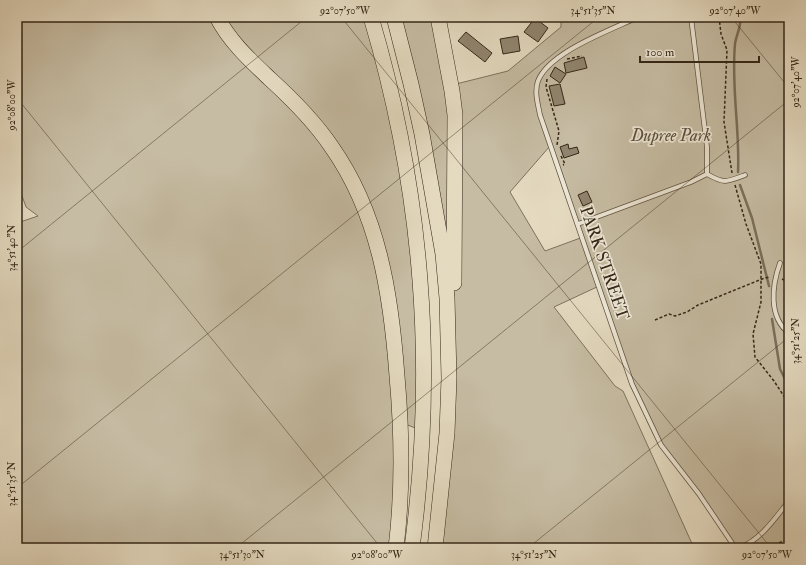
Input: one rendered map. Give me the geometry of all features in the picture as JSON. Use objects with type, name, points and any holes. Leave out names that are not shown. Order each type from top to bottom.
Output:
[{"type":"highway","points":[[217,17],[241,51],[299,107],[331,145],[360,195],[375,233],[389,292],[396,350],[400,408],[400,487],[396,548]]},
{"type":"highway","points":[[371,17],[400,134],[420,261],[425,381],[420,479],[412,548]]},
{"type":"highway","points":[[394,17],[422,134],[443,254],[449,342]]},
{"type":"highway","points":[[435,548],[447,433],[449,342],[454,285],[456,138],[452,91],[438,17]]},
{"type":"lane","name":"PARK STREET","points":[[638,17],[563,55],[547,68],[539,80],[536,93],[540,115],[632,384],[665,452],[699,494],[732,543],[732,548]]},
{"type":"lane","points":[[691,17],[707,147],[707,174]]},
{"type":"lane","points":[[707,174],[720,182],[734,180],[745,175]]},
{"type":"lane","points":[[578,224],[691,182],[707,174]]},
{"type":"lane","points":[[780,264],[776,276],[774,305],[778,320],[789,333]]},
{"type":"lane","points":[[739,548],[752,541],[768,527],[789,501]]},
{"type":"path","points":[[719,17],[721,34],[727,50],[724,122],[728,153],[746,224],[761,264],[761,302],[753,334],[755,357],[774,381],[789,404]]},
{"type":"path","points":[[561,63],[567,59],[582,56]]},
{"type":"path","points":[[547,75],[546,87],[559,131],[557,147]]},
{"type":"path","points":[[559,169],[565,164],[560,153]]},
{"type":"path","points":[[654,320],[669,314],[675,316],[687,312],[766,278]]},
{"type":"path","points":[[765,548],[789,539]]},
{"type":"green space","points":[[17,17],[371,17],[411,197],[423,431],[400,422],[391,548],[17,548],[17,223],[38,216],[26,207],[17,182]]},
{"type":"green space","name":"Dupree Park","points":[[394,17],[438,17],[452,85],[508,71],[561,27],[561,17],[789,17],[789,548],[732,548],[732,543],[699,494],[670,458],[632,384],[599,286],[554,307],[615,386],[623,391],[694,548],[435,548],[444,479],[443,254]],"holes":[[[550,146],[583,237],[545,251],[510,192]]]},
{"type":"building","points":[[535,18],[548,28],[538,42],[524,32]]},
{"type":"building","points":[[466,32],[492,53],[485,62],[458,41]]},
{"type":"building","points":[[518,36],[520,51],[503,54],[500,39]]},
{"type":"building","points":[[584,57],[587,68],[566,73],[564,63]]},
{"type":"building","points":[[555,67],[566,74],[560,83],[550,76]]},
{"type":"building","points":[[560,84],[565,104],[554,106],[549,86]]},
{"type":"building","points":[[568,144],[569,149],[577,147],[579,153],[564,158],[560,147]]},
{"type":"building","points":[[587,191],[592,202],[583,206],[578,195]]},
{"type":"waterway","points":[[738,172],[734,60],[735,44],[740,24],[740,17]]},
{"type":"waterway","points":[[740,185],[752,218],[769,286]]},
{"type":"waterway","points":[[772,319],[780,369],[789,387]]}]
